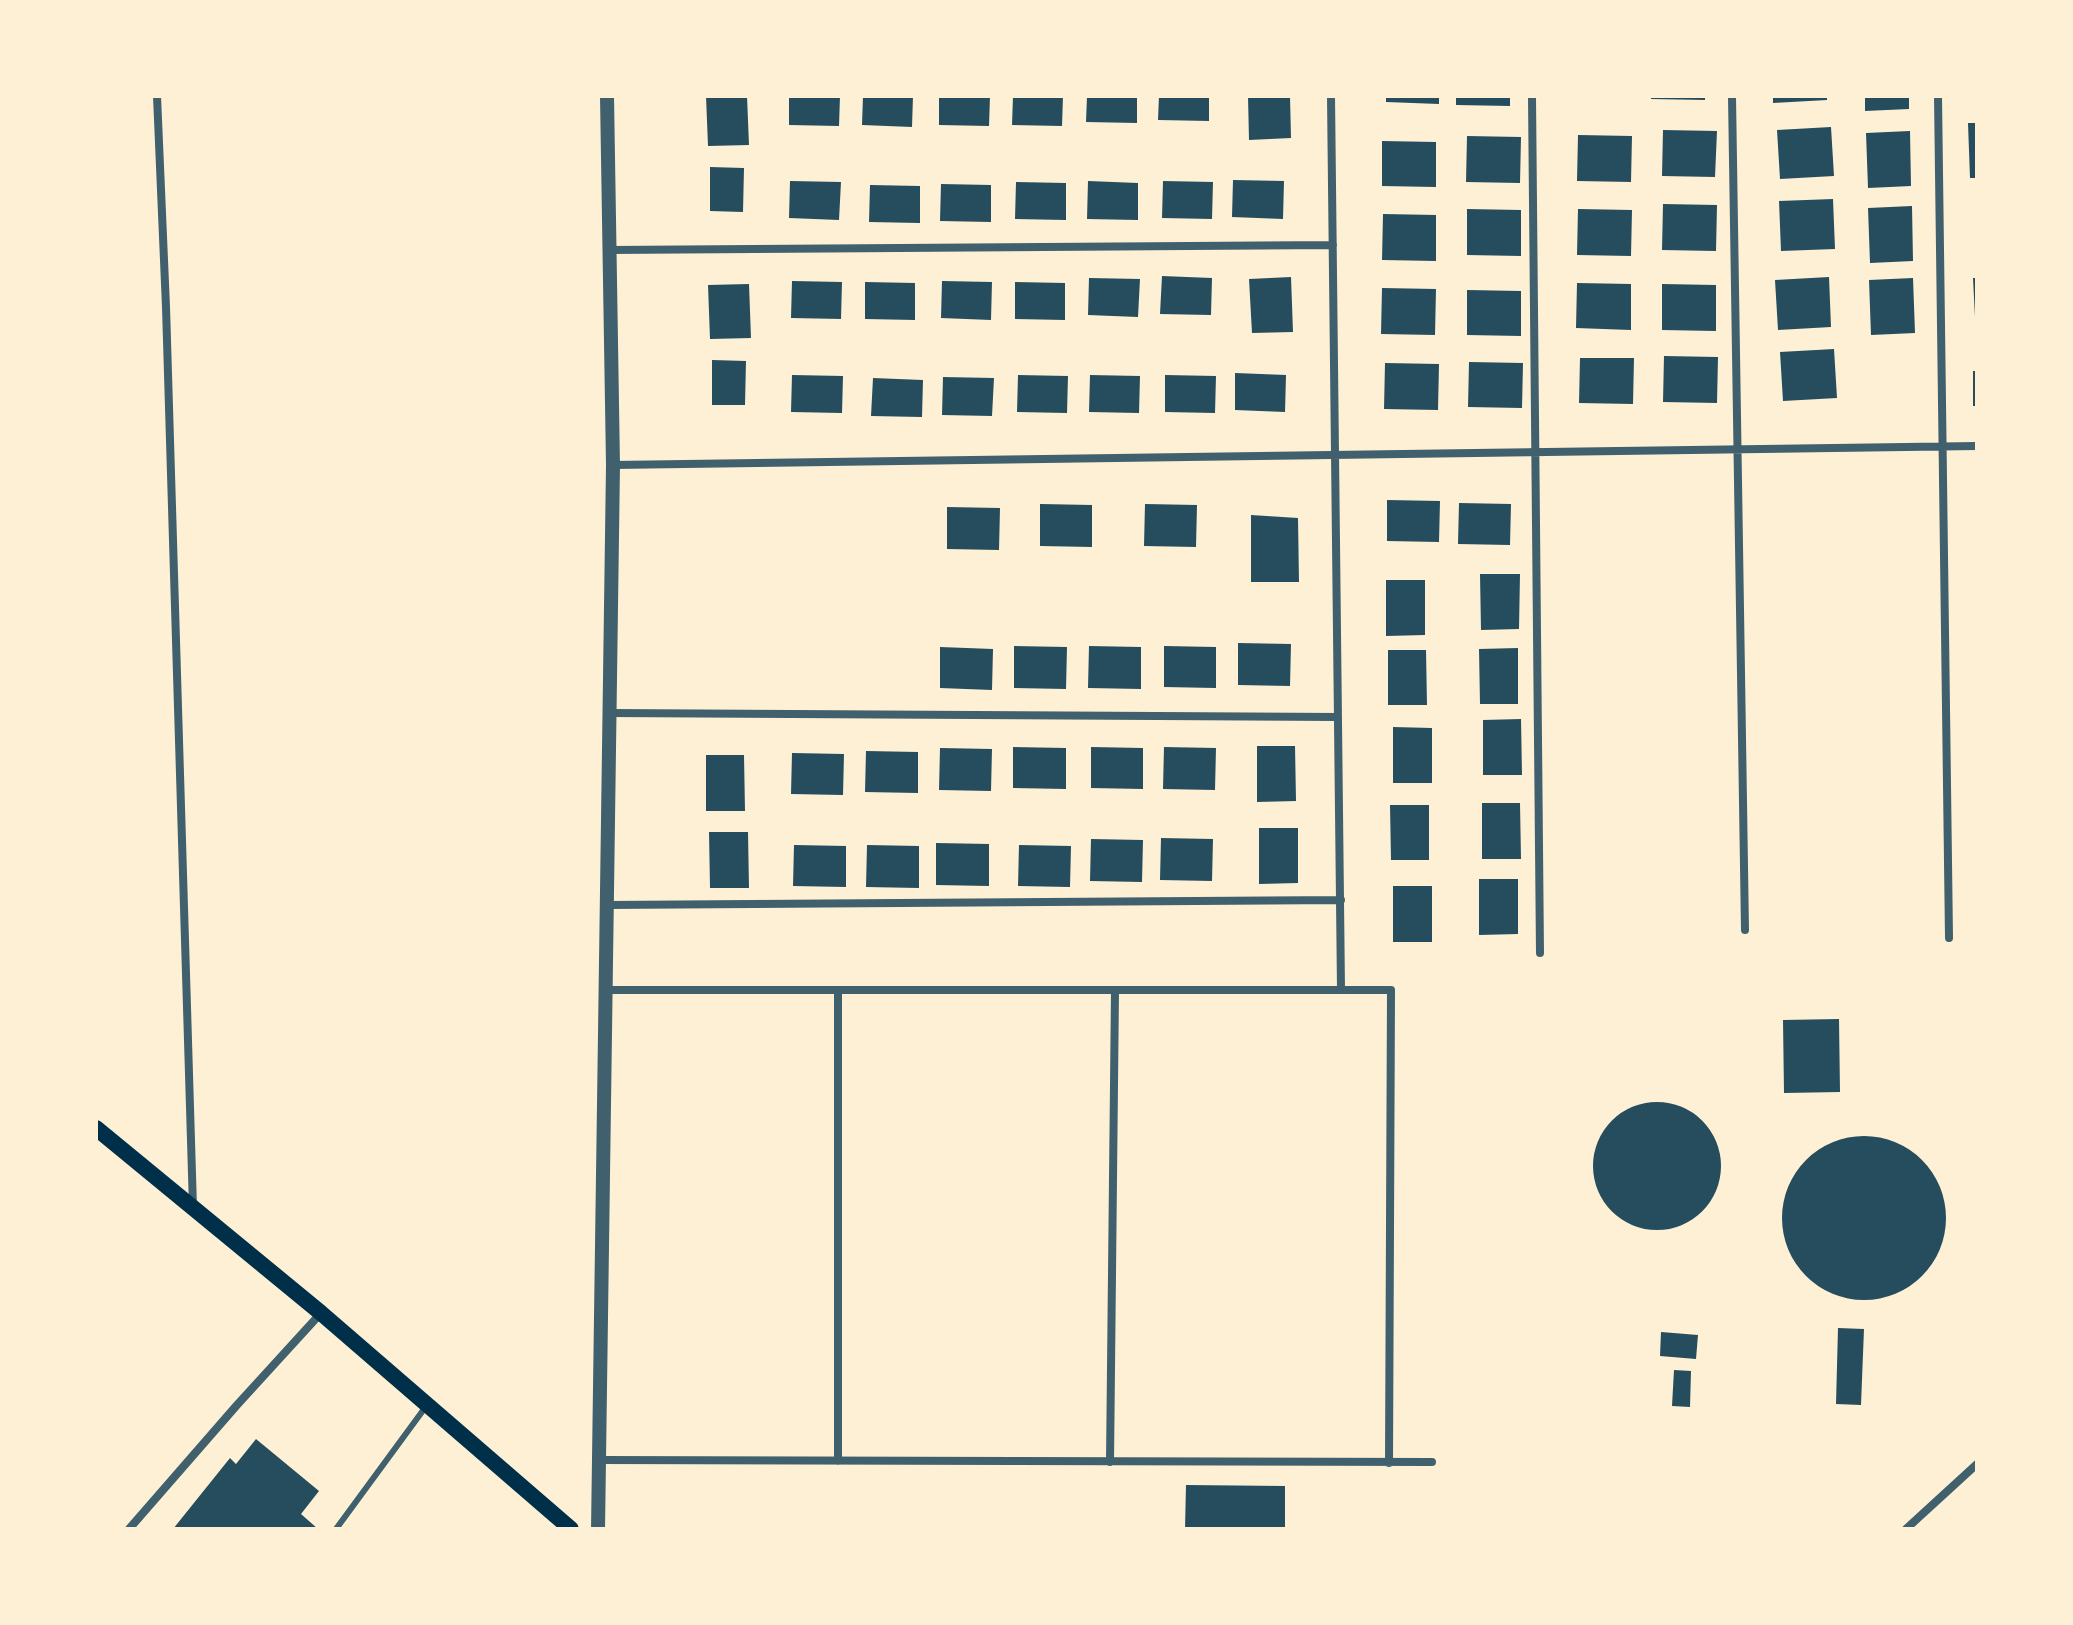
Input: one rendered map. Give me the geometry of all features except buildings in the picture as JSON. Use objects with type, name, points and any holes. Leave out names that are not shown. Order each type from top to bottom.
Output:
[{"type":"main road","points":[[96,1128],[321,1313],[571,1529]]},
{"type":"street","points":[[157,96],[167,323],[193,1208]]},
{"type":"street","points":[[598,1529],[613,465],[607,96]]},
{"type":"street","points":[[1331,96],[1341,989]]},
{"type":"street","points":[[1532,96],[1540,953]]},
{"type":"street","points":[[1732,96],[1745,930]]},
{"type":"street","points":[[1938,96],[1949,938]]},
{"type":"street","points":[[609,250],[1333,245]]},
{"type":"street","points":[[613,465],[1977,446]]},
{"type":"street","points":[[608,713],[1338,717]]},
{"type":"street","points":[[606,905],[1341,900]]},
{"type":"street","points":[[605,990],[1391,990],[1389,1463]]},
{"type":"street","points":[[838,990],[838,1461]]},
{"type":"street","points":[[1110,1462],[1115,990]]},
{"type":"street","points":[[129,1529],[321,1313]]},
{"type":"street","points":[[599,1460],[1432,1462]]},
{"type":"street","points":[[1906,1529],[1977,1464]]},
{"type":"lane","points":[[336,1529],[427,1405]]}]
